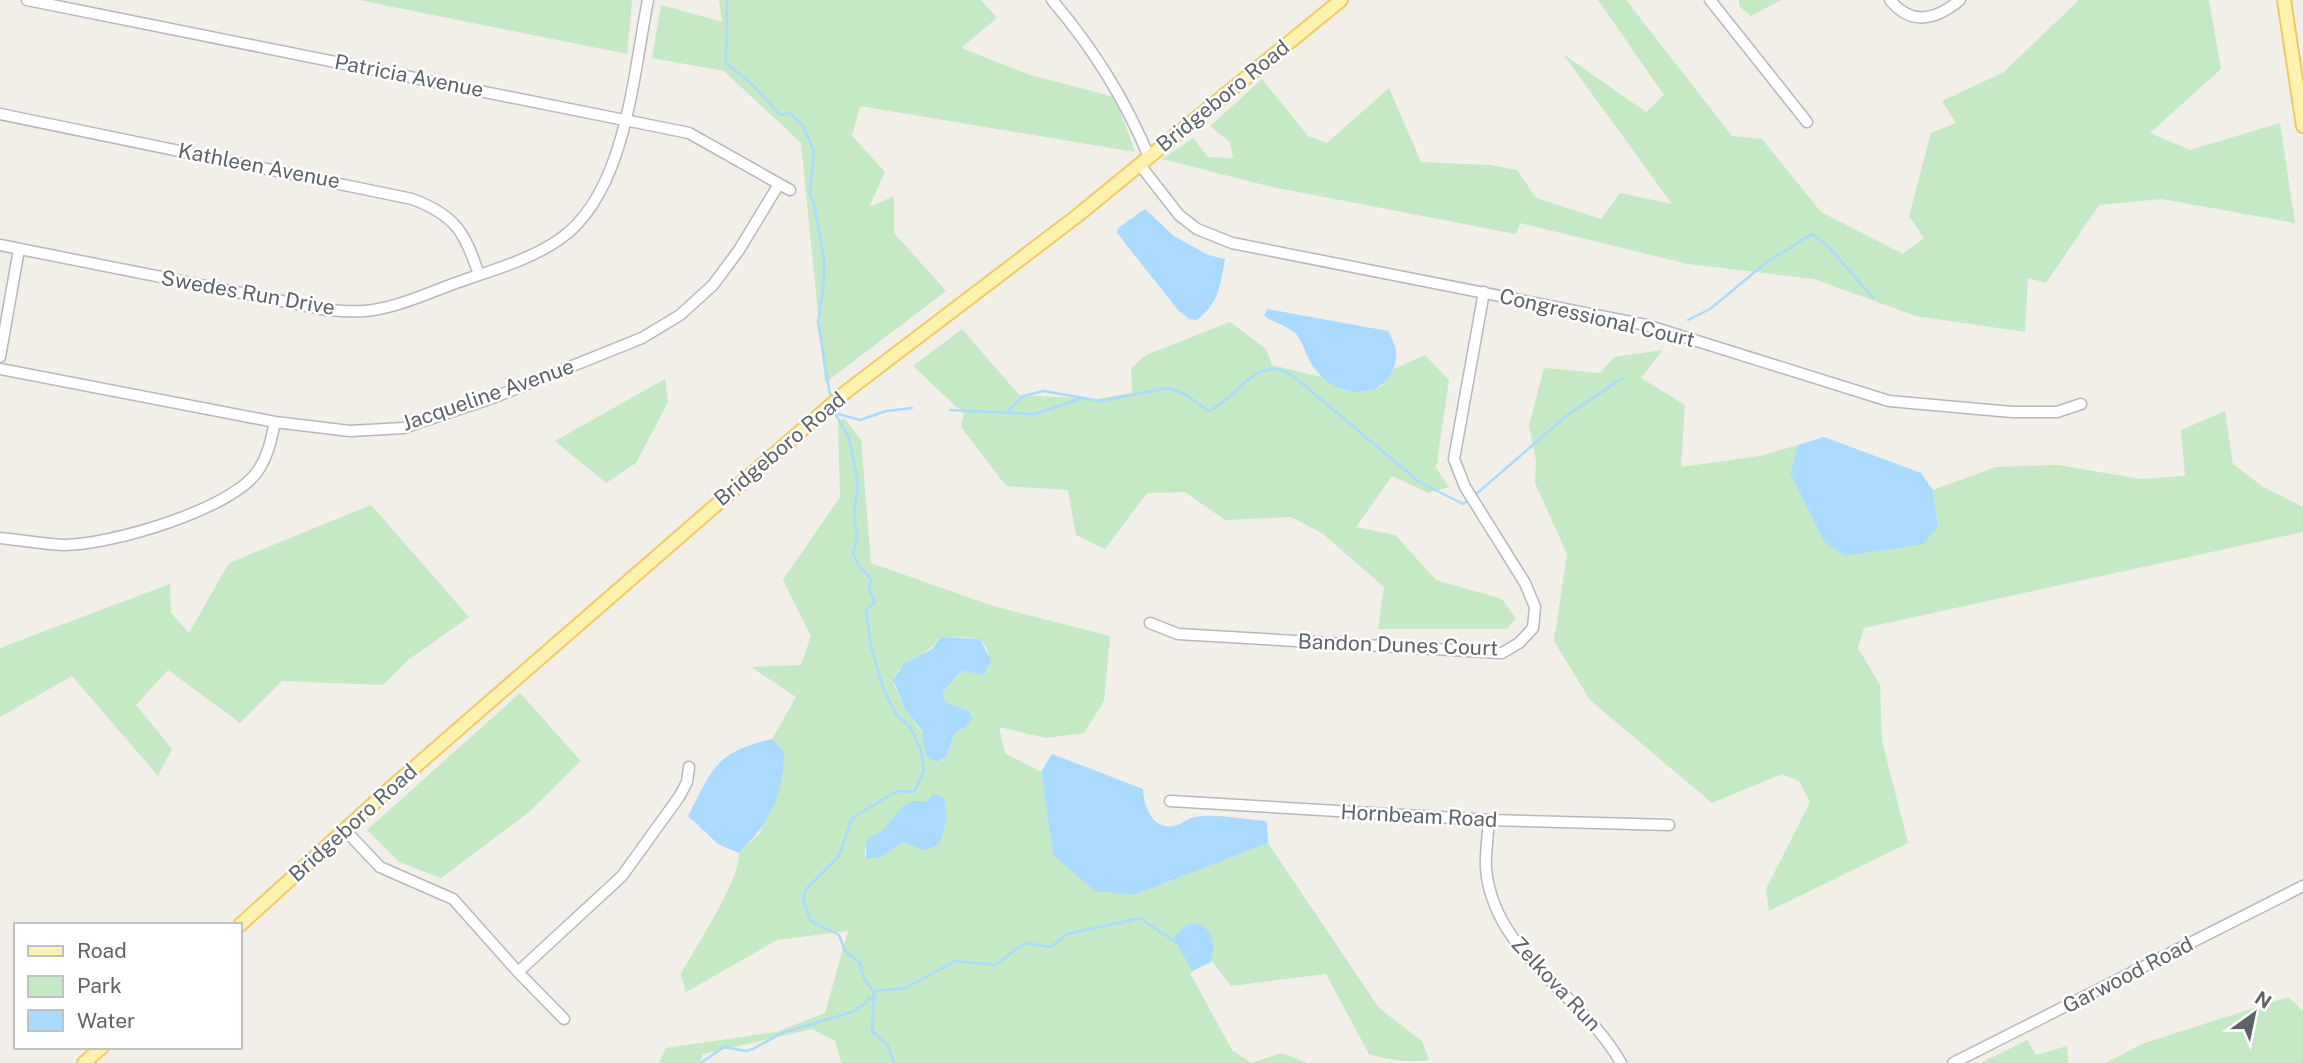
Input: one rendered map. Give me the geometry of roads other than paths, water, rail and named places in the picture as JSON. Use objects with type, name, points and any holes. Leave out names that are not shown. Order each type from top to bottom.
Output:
[{"type":"main road","name":"Bridgeboro Road","points":[[242,923],[847,391],[1144,161],[1341,0]]},
{"type":"main road","points":[[2284,0],[2303,126]]},
{"type":"main road","points":[[84,1063],[100,1049]]},
{"type":"street","name":"Patricia Avenue","points":[[27,0],[688,133],[790,190]]},
{"type":"street","name":"Swedes Run Drive","points":[[0,245],[327,310],[364,311],[387,307],[480,275],[542,249],[583,220],[596,204],[611,175],[648,0]]},
{"type":"street","name":"Congressional Court","points":[[1052,0],[1105,69],[1136,123],[1144,161],[1179,215],[1196,229],[1232,243],[1646,325],[1889,401],[2012,412],[2057,412],[2081,404]]},
{"type":"street","points":[[1710,0],[1807,122]]},
{"type":"street","points":[[1891,0],[1900,11],[1922,19],[1938,16],[1961,0]]},
{"type":"street","name":"Kathleen Avenue","points":[[0,114],[412,199],[440,209],[455,223],[472,251],[480,275]]},
{"type":"street","name":"Jacqueline Avenue","points":[[0,369],[275,422],[350,432],[403,428],[495,397],[642,338],[680,315],[713,285],[739,250],[779,184]]},
{"type":"street","points":[[0,357],[19,249]]},
{"type":"street","name":"Bandon Dunes Court","points":[[1150,623],[1178,634],[1502,653],[1520,643],[1533,628],[1535,607],[1525,583],[1465,487],[1454,459],[1483,292]]},
{"type":"street","points":[[0,538],[64,545],[97,542],[162,524],[225,498],[256,474],[270,446],[275,422]]},
{"type":"street","points":[[517,972],[622,876],[679,797],[687,782],[689,767]]},
{"type":"street","name":"Hornbeam Road","points":[[1170,801],[1489,820],[1669,825]]},
{"type":"street","name":"Zelkova Run","points":[[1489,820],[1486,866],[1489,884],[1495,907],[1510,935],[1541,972],[1602,1033],[1620,1063]]},
{"type":"street","points":[[345,830],[380,867],[453,899],[517,972],[565,1019]]},
{"type":"street","name":"Garwood Road","points":[[1953,1063],[2303,886]]},
{"type":"water","points":[[1145,209],[1174,236],[1208,255],[1225,259],[1220,286],[1214,300],[1197,320],[1189,319],[1178,310],[1117,233],[1118,228]]},
{"type":"water","points":[[1267,309],[1388,331],[1396,352],[1394,367],[1380,386],[1370,390],[1348,391],[1337,387],[1314,368],[1297,335],[1264,316]]},
{"type":"water","points":[[1824,437],[1921,473],[1933,490],[1938,527],[1923,544],[1845,556],[1825,543],[1790,473],[1798,445]]},
{"type":"water","points":[[941,637],[980,639],[991,661],[984,675],[962,671],[943,692],[945,702],[968,710],[973,717],[968,725],[955,733],[946,757],[936,762],[926,756],[922,731],[905,709],[893,680],[904,663],[932,649]]},
{"type":"water","points":[[772,739],[784,751],[778,795],[759,831],[739,853],[718,844],[688,816],[718,764],[738,750]]},
{"type":"water","points":[[1052,754],[1143,789],[1147,809],[1160,824],[1174,826],[1203,816],[1267,821],[1268,843],[1134,895],[1095,891],[1053,855],[1041,772]]},
{"type":"water","points":[[933,794],[943,797],[946,809],[943,835],[938,846],[924,850],[903,842],[880,857],[866,859],[866,841],[883,830],[906,804],[926,802]]},
{"type":"water","points":[[1195,923],[1210,933],[1213,949],[1211,962],[1192,971],[1173,937],[1187,925]]},
{"type":"waterway","points":[[727,0],[726,63],[753,85],[780,115],[790,113],[803,126],[814,151],[810,195],[814,203],[824,259],[818,322],[830,394]]},
{"type":"waterway","points":[[1688,320],[1710,309],[1767,262],[1812,234],[1829,247],[1873,298]]},
{"type":"waterway","points":[[1007,412],[1023,396],[1044,391],[1100,401],[1169,388],[1186,395],[1209,411],[1257,374],[1267,370],[1279,370],[1292,375],[1418,481],[1463,504],[1469,500]]},
{"type":"waterway","points":[[1474,496],[1565,417],[1622,378]]},
{"type":"waterway","points":[[950,410],[1035,414],[1080,399]]},
{"type":"waterway","points":[[835,413],[860,420],[886,411],[912,408]]},
{"type":"waterway","points":[[835,413],[849,438],[858,483],[854,516],[857,536],[853,554],[859,566],[871,579],[869,590],[875,602],[866,610],[871,646],[883,688],[896,714],[910,727],[921,750],[924,771],[914,792],[897,791],[852,818],[839,856],[806,889],[803,900],[811,921],[839,935],[845,951],[860,963],[864,979],[874,992],[872,1031],[888,1046],[894,1063]]},
{"type":"waterway","points":[[874,991],[906,988],[955,961],[995,965],[1025,943],[1051,947],[1067,934],[1140,918],[1177,943]]},
{"type":"waterway","points":[[701,1063],[724,1047],[746,1051],[753,1049],[782,1033],[852,1012],[866,1003],[868,998],[876,998]]}]
